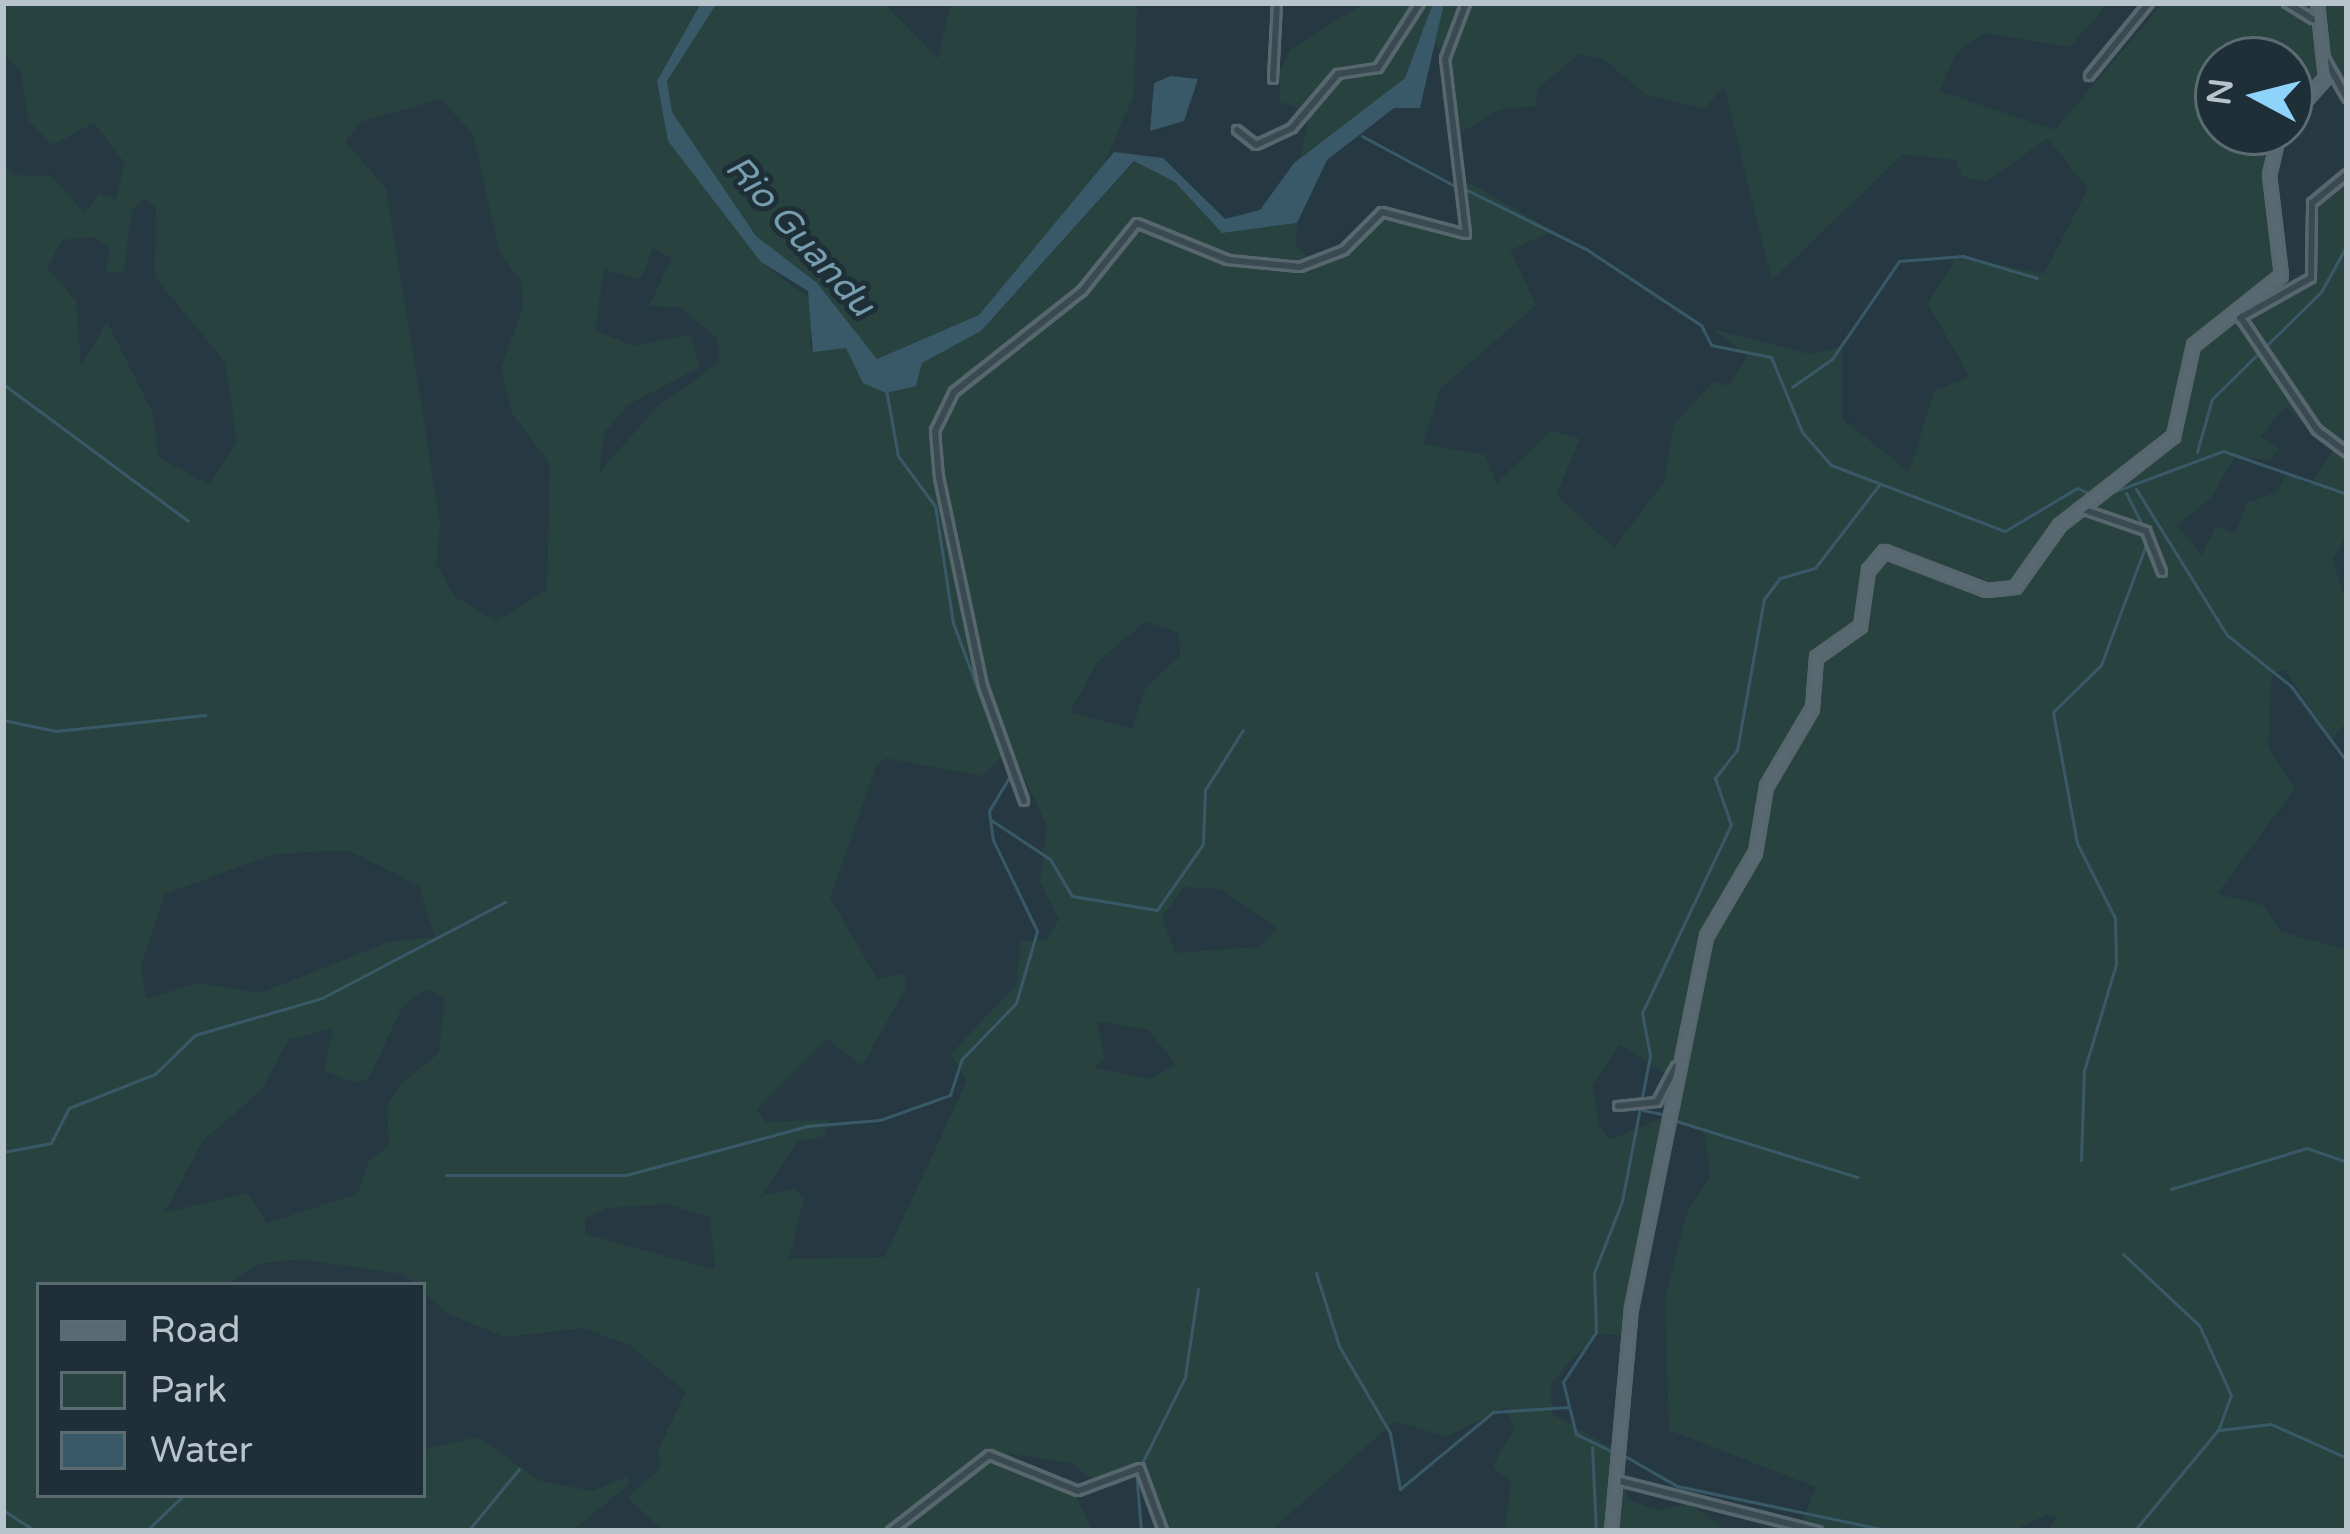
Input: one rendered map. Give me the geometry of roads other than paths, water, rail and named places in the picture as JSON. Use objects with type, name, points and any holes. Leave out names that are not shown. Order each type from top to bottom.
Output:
[{"type":"main road","points":[[2314,94],[2323,85],[2313,19],[2318,3]]},
{"type":"main road","points":[[1611,1531],[1620,1481],[1621,1377],[1679,1062],[1714,909],[1755,852],[1766,786],[1812,708],[1816,657],[1863,620],[1873,562],[1898,549],[2006,590],[2031,576],[2045,539],[2079,507],[2173,436],[2193,345],[2281,275],[2269,176],[2274,156]]},
{"type":"street","points":[[1273,80],[1277,3]]},
{"type":"street","points":[[1237,130],[1259,145],[1300,123],[1338,74],[1378,68],[1420,3]]},
{"type":"street","points":[[1024,801],[983,686],[939,478],[935,431],[951,397],[982,360],[1082,291],[1140,222],[1228,260],[1300,267],[1340,253],[1382,212],[1466,234],[1445,76],[1466,3]]},
{"type":"street","points":[[2090,76],[2149,3]]},
{"type":"street","points":[[2287,3],[2313,19]]},
{"type":"street","points":[[2319,50],[2347,98]]},
{"type":"street","points":[[2347,174],[2312,202],[2311,278],[2238,312],[2260,350],[2347,452]]},
{"type":"street","points":[[2079,507],[2146,531],[2162,572]]},
{"type":"street","points":[[1618,1106],[1640,1106],[1679,1062]]},
{"type":"street","points":[[891,1531],[989,1455],[1078,1491],[1140,1468],[1163,1531]]},
{"type":"street","points":[[1620,1481],[1818,1531]]},
{"type":"water","points":[[701,3],[717,3],[667,81],[672,112],[756,236],[817,283],[877,359],[979,315],[1114,152],[1163,158],[1225,219],[1260,210],[1294,163],[1405,78],[1433,3],[1444,3],[1420,108],[1394,108],[1327,160],[1297,223],[1222,233],[1175,182],[1134,161],[981,331],[922,363],[916,386],[886,393],[863,383],[846,348],[813,352],[808,291],[761,262],[668,141],[657,81]]},
{"type":"water","points":[[1171,76],[1198,79],[1184,121],[1150,131],[1154,83]]},
{"type":"waterway","points":[[1362,136],[1455,186]]},
{"type":"waterway","points":[[1467,190],[1586,249],[1701,325],[1711,345],[1771,357],[1802,432],[1831,465],[2005,531],[2077,488],[2093,495]]},
{"type":"waterway","points":[[2197,452],[2212,399],[2321,292],[2347,245]]},
{"type":"waterway","points":[[1792,387],[1832,359],[1899,261],[1963,256],[2037,278]]},
{"type":"waterway","points":[[3,384],[188,521]]},
{"type":"waterway","points":[[446,1175],[626,1175],[807,1126],[880,1120],[950,1095],[962,1059],[1016,1003],[1037,931],[993,840],[989,811],[1010,776],[953,623],[935,506],[898,456],[886,389]]},
{"type":"waterway","points":[[2102,496],[2223,451],[2347,494]]},
{"type":"waterway","points":[[1615,1453],[1576,1434],[1563,1382],[1596,1332],[1594,1273],[1622,1201],[1650,1055],[1642,1013],[1731,825],[1715,778],[1737,750],[1764,599],[1780,578],[1815,568],[1879,485]]},
{"type":"waterway","points":[[2136,489],[2227,635],[2291,686],[2347,762]]},
{"type":"waterway","points":[[2126,493],[2143,527]]},
{"type":"waterway","points":[[2081,1160],[2084,1071],[2116,964],[2115,918],[2077,843],[2053,712],[2101,665],[2147,542]]},
{"type":"waterway","points":[[3,720],[56,731],[205,715]]},
{"type":"waterway","points":[[991,820],[1050,859],[1072,896],[1157,910],[1203,844],[1205,790],[1243,730]]},
{"type":"waterway","points":[[3,1152],[51,1143],[69,1108],[155,1074],[195,1035],[322,998],[505,902]]},
{"type":"waterway","points":[[1643,1110],[1662,1114]]},
{"type":"waterway","points":[[1673,1120],[1857,1177]]},
{"type":"waterway","points":[[2171,1189],[2307,1148],[2347,1162]]},
{"type":"waterway","points":[[2123,1254],[2199,1325],[2231,1395],[2218,1430],[2134,1531]]},
{"type":"waterway","points":[[1316,1273],[1339,1346],[1390,1433],[1400,1489],[1493,1412],[1568,1407]]},
{"type":"waterway","points":[[1141,1465],[1185,1377],[1198,1289]]},
{"type":"waterway","points":[[2220,1430],[2271,1424],[2347,1458]]},
{"type":"waterway","points":[[1592,1447],[1596,1531]]},
{"type":"waterway","points":[[1623,1455],[1677,1486],[1890,1531]]},
{"type":"waterway","points":[[468,1531],[519,1469]]},
{"type":"waterway","points":[[1136,1470],[1141,1531]]},
{"type":"waterway","points":[[146,1531],[181,1498]]},
{"type":"waterway","points":[[3,1510],[35,1531]]},
{"type":"waterway","points":[[898,1531],[910,1521]]},
{"type":"waterway","points":[[2022,1531],[2093,1531]]},
{"type":"water label","name":"Rio Guandu","points":[[800,236]]}]
